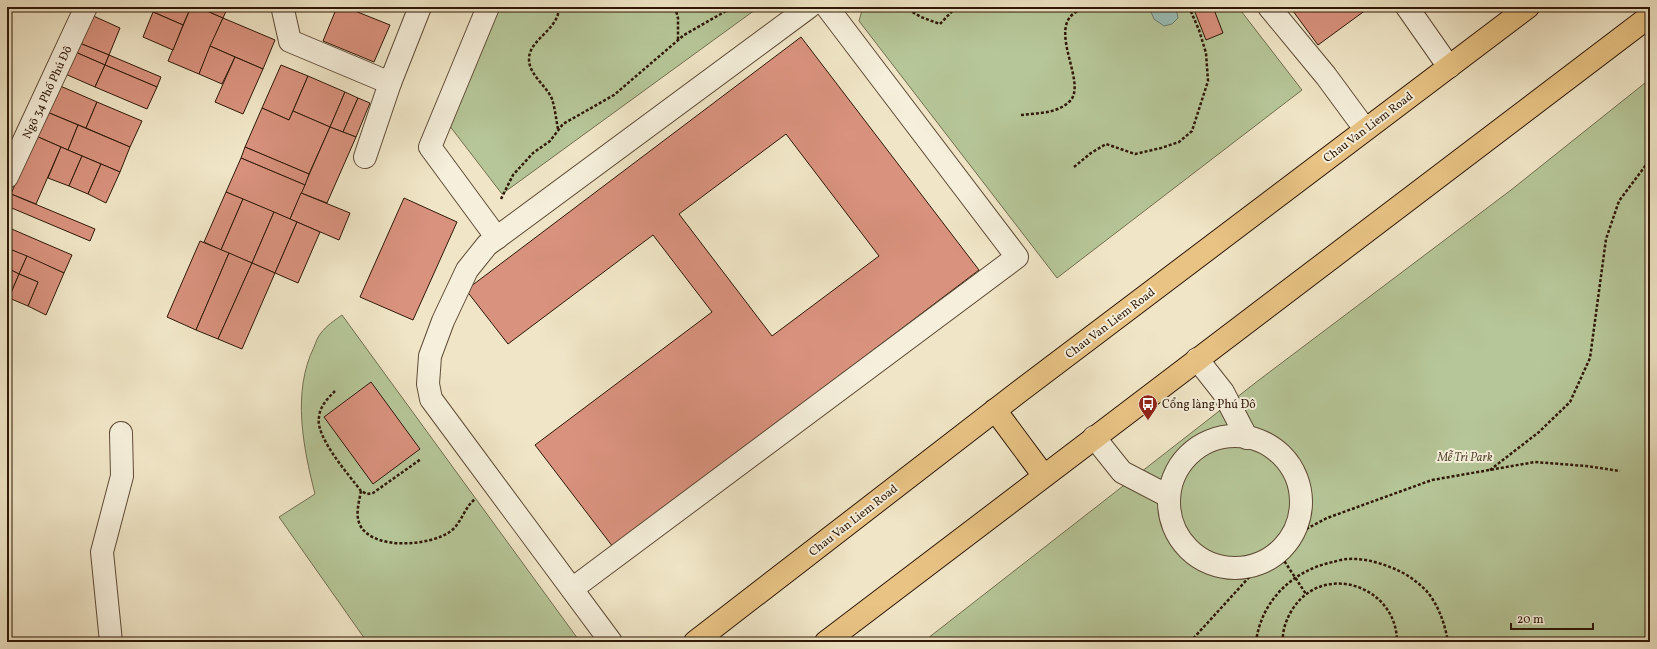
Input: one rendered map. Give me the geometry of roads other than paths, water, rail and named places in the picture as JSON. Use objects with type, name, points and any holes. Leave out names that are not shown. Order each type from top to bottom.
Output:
[{"type":"main road","name":"Chau Van Liem Road","points":[[695,642],[996,410],[1528,7]]},
{"type":"main road","points":[[826,642],[1650,16]]},
{"type":"main road","points":[[996,410],[1044,476]]},
{"type":"street","name":"Ngõ 34 Phố Phú Đô","points":[[7,177],[86,7]]},
{"type":"street","points":[[284,7],[283,10],[290,41],[390,83]]},
{"type":"street","points":[[365,157],[390,83],[420,7]]},
{"type":"street","points":[[488,7],[430,147],[494,234]]},
{"type":"street","points":[[611,642],[431,399],[428,384],[430,356],[443,321],[467,270],[487,246],[494,234],[809,7]]},
{"type":"street","points":[[572,589],[1017,257],[827,7]]},
{"type":"street","points":[[1269,7],[1326,76],[1365,129]]},
{"type":"street","points":[[1407,7],[1449,67]]},
{"type":"street","points":[[1198,359],[1223,392],[1247,438]]},
{"type":"street","points":[[111,642],[102,552],[122,476],[121,433]]},
{"type":"street","points":[[1241,436],[1247,438],[1262,442],[1281,454],[1294,471],[1301,493],[1301,515],[1293,536],[1271,558],[1260,564],[1238,569],[1216,567],[1196,557],[1180,542],[1170,522],[1168,496],[1172,479],[1183,460],[1199,446],[1219,438],[1241,436]]},
{"type":"street","points":[[1094,437],[1122,472],[1168,496]]},
{"type":"water","points":[[1117,7],[1176,7],[1178,18],[1172,24],[1164,26],[1154,19],[1151,12],[1139,8]]},
{"type":"place","name":"Cổng làng Phú Đô","points":[[1148,421]]},
{"type":"park label","name":"Mễ Trì Park","points":[[1465,457]]}]
